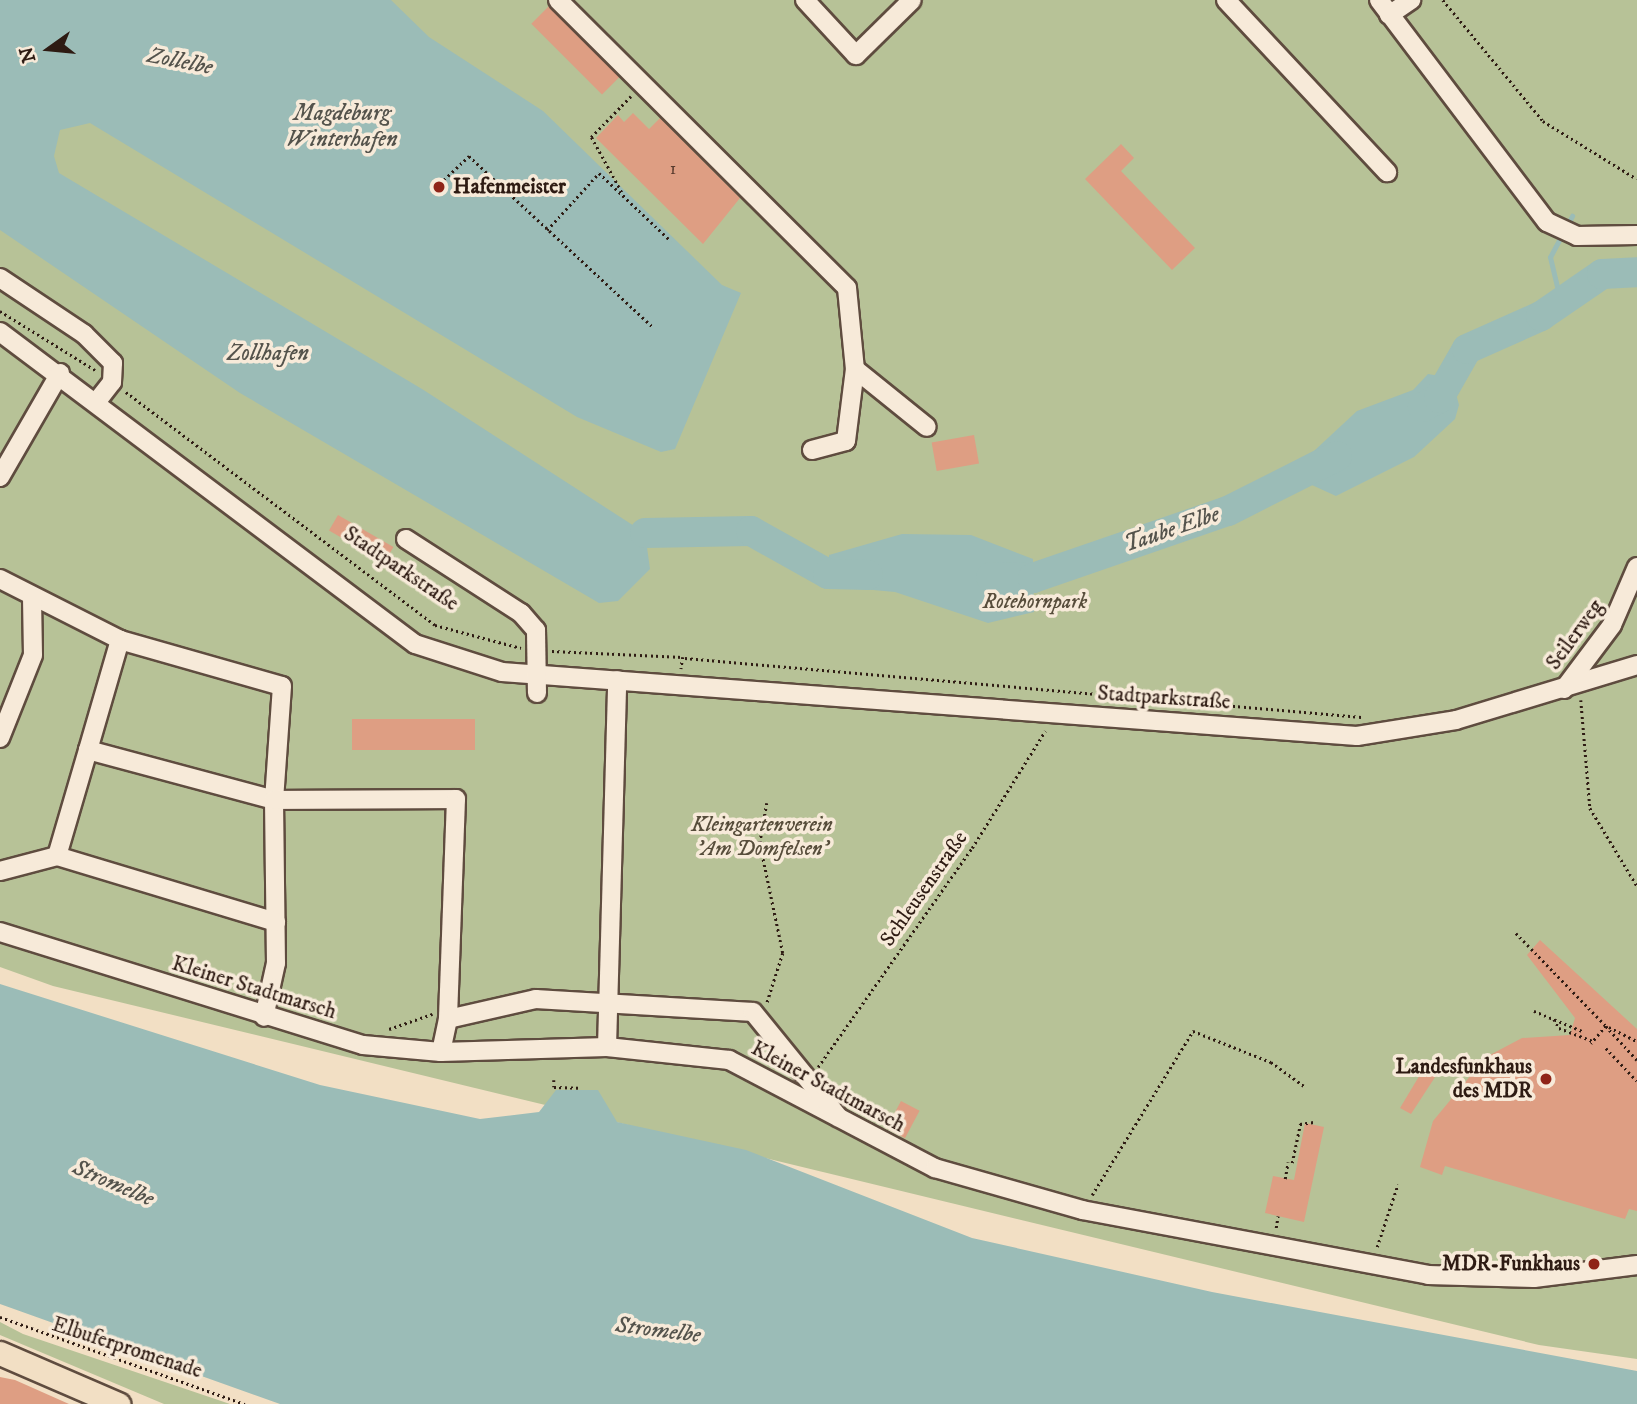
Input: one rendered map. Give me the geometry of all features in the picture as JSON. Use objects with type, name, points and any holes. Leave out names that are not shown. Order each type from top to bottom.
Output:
[{"type":"main road","points":[[0,1353],[118,1404]]},
{"type":"street","points":[[558,0],[847,288],[855,369],[846,441],[812,450]]},
{"type":"street","points":[[805,0],[856,55],[911,0]]},
{"type":"street","points":[[1226,0],[1387,172]]},
{"type":"street","points":[[1411,0],[1384,7],[1547,222],[1577,236],[1637,236]]},
{"type":"street","points":[[0,278],[84,334],[113,363],[112,382],[97,400]]},
{"type":"street","name":"Stadtparkstraße","points":[[0,332],[97,400],[415,644],[462,663],[538,674],[1357,736],[1456,720],[1637,665]]},
{"type":"street","points":[[855,369],[927,427]]},
{"type":"street","points":[[0,477],[60,373]]},
{"type":"street","points":[[406,539],[521,613],[536,630],[540,650],[537,693]]},
{"type":"street","name":"Seilerweg","points":[[1571,687],[1612,625],[1637,568]]},
{"type":"street","points":[[0,579],[120,640],[282,686],[274,800],[276,963],[264,1017]]},
{"type":"street","points":[[0,738],[33,655],[32,597]]},
{"type":"street","points":[[57,856],[120,640]]},
{"type":"street","points":[[607,1047],[611,1003],[617,680]]},
{"type":"street","points":[[88,750],[274,800],[456,799],[448,1019],[441,1052]]},
{"type":"street","points":[[0,871],[57,856],[276,922]]},
{"type":"street","name":"Kleiner Stadtmarsch","points":[[0,932],[264,1017],[363,1045],[441,1052],[607,1047],[729,1060],[844,1124],[935,1168],[1082,1210],[1371,1267],[1534,1278],[1637,1265]]},
{"type":"street","points":[[448,1019],[536,999],[754,1012],[811,1079],[844,1124]]},
{"type":"path","points":[[1443,0],[1543,121],[1637,179]]},
{"type":"path","points":[[624,197],[591,137],[643,83]]},
{"type":"path","points":[[432,191],[469,156],[653,327]]},
{"type":"path","points":[[547,230],[599,173],[671,241]]},
{"type":"path","points":[[0,311],[105,377]]},
{"type":"path","name":"Stadtparkstraße","points":[[118,387],[435,625],[540,650],[683,657],[1342,711],[1378,723],[1381,732]]},
{"type":"path","points":[[678,683],[683,657]]},
{"type":"path","points":[[1571,687],[1590,808],[1637,886]]},
{"type":"path","name":"Schleusenstraße","points":[[811,1079],[972,848],[1056,713]]},
{"type":"path","points":[[761,1023],[783,953],[760,843],[767,803]]},
{"type":"path","points":[[1516,933],[1637,1060]]},
{"type":"path","points":[[1534,1011],[1582,1031]]},
{"type":"path","points":[[1554,1018],[1559,1028],[1592,1042],[1606,1026]]},
{"type":"path","points":[[1606,1026],[1637,1041]]},
{"type":"path","points":[[1082,1210],[1193,1031],[1271,1062],[1304,1086]]},
{"type":"path","points":[[1606,1048],[1637,1081]]},
{"type":"path","points":[[554,1080],[554,1087],[579,1088]]},
{"type":"path","points":[[1285,1179],[1300,1124],[1314,1122]]},
{"type":"path","points":[[1371,1267],[1398,1184]]},
{"type":"path","points":[[1274,1238],[1278,1216]]},
{"type":"path","name":"Elbuferpromenade","points":[[0,1317],[245,1404]]},
{"type":"green space","name":"Rotehornpark","points":[[0,0],[1637,0],[1637,1359],[1539,1345],[53,986],[0,967]]},
{"type":"green space","points":[[0,1322],[23,1334],[230,1404],[164,1404],[0,1335]]},
{"type":"water","name":"Magdeburg Winterhafen","points":[[0,0],[391,0],[429,37],[543,111],[722,285],[741,293],[675,449],[661,452],[577,417],[90,123],[60,130],[54,156],[59,173],[422,389],[645,533],[650,569],[618,601],[599,603],[240,393],[0,230]]},
{"type":"water","points":[[1428,374],[1452,378],[1459,405],[1455,419],[1414,457],[1336,496],[1303,481],[1301,463],[1357,411],[1413,390]]},
{"type":"water","points":[[902,534],[971,535],[1033,559],[1034,612],[988,623],[895,592],[841,587],[828,574],[829,555]]},
{"type":"water","name":"Stromelbe","points":[[0,984],[320,1085],[480,1119],[539,1112],[556,1090],[598,1090],[617,1122],[746,1150],[972,1238],[1212,1292],[1637,1371],[1637,1404],[280,1404],[0,1304]]},
{"type":"building","points":[[549,6],[620,77],[602,94],[531,24]]},
{"type":"building","points":[[633,113],[649,129],[660,118],[740,198],[703,244],[596,138],[618,115],[624,122]]},
{"type":"building","points":[[1121,144],[1134,158],[1121,171],[1195,248],[1172,270],[1085,179]]},
{"type":"building","points":[[974,435],[979,464],[937,471],[932,442]]},
{"type":"building","points":[[338,515],[393,547],[384,563],[329,531]]},
{"type":"building","points":[[352,719],[475,719],[475,750],[352,750]]},
{"type":"building","name":"Landesfunkhaus des MDR","points":[[1540,940],[1637,1029],[1637,1211],[1629,1209],[1625,1219],[1445,1166],[1442,1175],[1420,1167],[1433,1121],[1486,1057],[1522,1038],[1570,1035],[1575,1018],[1527,955]]},
{"type":"building","points":[[1427,1063],[1439,1071],[1411,1114],[1400,1108]]},
{"type":"building","points":[[901,1101],[920,1111],[905,1138],[886,1128]]},
{"type":"building","points":[[1305,1123],[1324,1127],[1304,1222],[1265,1213],[1273,1176],[1294,1180]]},
{"type":"building","points":[[0,1377],[15,1380],[69,1404],[0,1404]]},
{"type":"waterway","points":[[1560,299],[1550,257],[1572,216]]},
{"type":"waterway","name":"Taube Elbe","points":[[1423,407],[1439,398],[1467,349],[1541,316],[1602,274],[1637,272]]},
{"type":"waterway","name":"Taube Elbe","points":[[991,577],[1033,578],[1228,511],[1337,456]]},
{"type":"waterway","name":"Taube Elbe","points":[[645,533],[751,531],[828,574],[868,575]]},
{"type":"place","name":"Hafenmeister","points":[[439,187]]},
{"type":"place","name":"Landesfunkhaus des MDR","points":[[1546,1079]]},
{"type":"place","name":"MDR-Funkhaus","points":[[1594,1264]]},
{"type":"water label","name":"Zollelbe","points":[[180,62]]},
{"type":"water label","name":"Zollhafen","points":[[268,354]]},
{"type":"park label","name":"Kleingartenverein 'Am Domfelsen'","points":[[762,837]]}]
